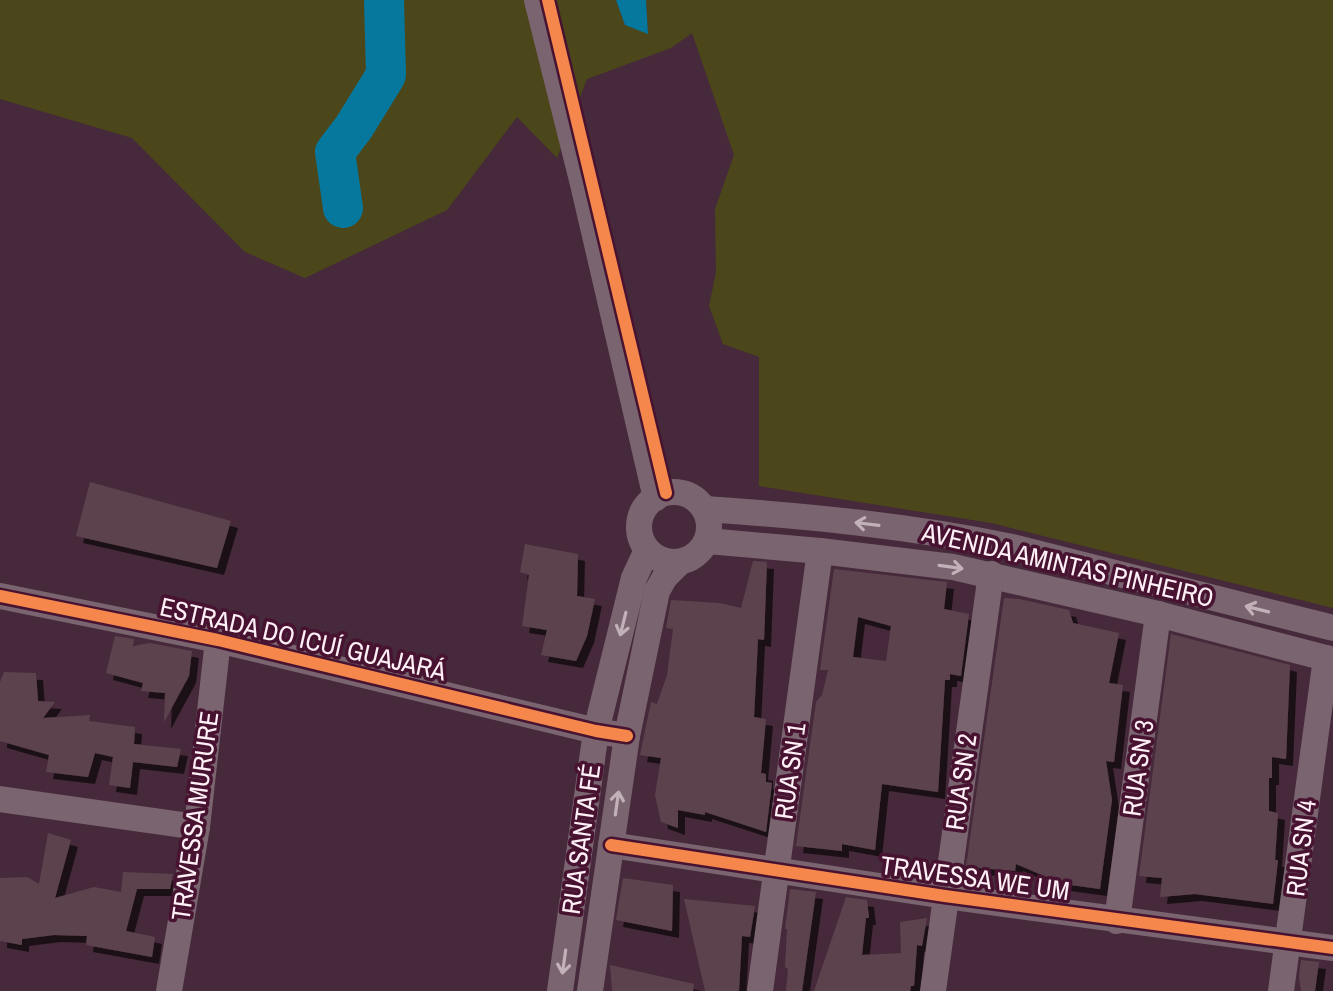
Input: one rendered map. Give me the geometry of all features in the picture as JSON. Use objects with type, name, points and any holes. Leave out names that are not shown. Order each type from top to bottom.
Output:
[{"type":"street","points":[[537,0],[656,498]]},
{"type":"street","points":[[677,492],[688,495],[705,509],[709,531],[707,541],[692,558],[680,562],[657,558],[641,540],[639,528],[646,505],[656,498],[677,492]]},
{"type":"street","name":"AVENIDA AMINTAS PINHEIRO","points":[[705,509],[797,515],[960,536],[1333,628]]},
{"type":"street","name":"AVENIDA AMINTAS PINHEIRO","points":[[707,541],[820,551],[991,574],[1329,659]]},
{"type":"street","name":"RUA SANTA FÉ","points":[[560,991],[596,731],[634,578],[647,550]]},
{"type":"street","name":"RUA SN 1","points":[[760,991],[820,551]]},
{"type":"street","name":"RUA SANTA FÉ","points":[[590,991],[627,736],[657,591],[665,577],[680,562]]},
{"type":"street","name":"RUA SN 2","points":[[933,991],[991,574]]},
{"type":"street","name":"ESTRADA DO ICUÍ GUAJARÁ","points":[[0,596],[218,640],[627,736]]},
{"type":"street","name":"RUA SN 3","points":[[1117,921],[1158,614]]},
{"type":"street","name":"TRAVESSA MURURE","points":[[169,991],[197,827],[218,640]]},
{"type":"street","name":"RUA SN 4","points":[[1281,991],[1329,659]]},
{"type":"street","points":[[0,799],[197,827]]},
{"type":"street","name":"TRAVESSA WE UM","points":[[611,845],[1117,921],[1333,948]]},
{"type":"shaded area","points":[[0,0],[616,0],[625,25],[648,33],[646,0],[1333,0],[1333,608],[991,523],[759,486],[759,357],[723,344],[709,306],[716,272],[715,209],[734,155],[692,33],[671,48],[587,79],[557,158],[517,117],[447,210],[305,278],[245,252],[132,138],[0,99]]},
{"type":"water","points":[[616,0],[646,0],[648,34],[625,25]]},
{"type":"building","points":[[90,482],[231,521],[217,568],[76,536]]},
{"type":"building","points":[[525,544],[578,554],[577,596],[595,599],[587,636],[576,661],[541,655],[547,630],[522,626],[529,575],[520,572]]},
{"type":"building","points":[[753,561],[767,562],[764,640],[758,639],[754,717],[766,719],[761,773],[766,774],[766,782],[772,783],[766,832],[705,812],[705,815],[678,810],[678,828],[661,822],[655,795],[661,758],[640,755],[651,702],[657,704],[667,675],[673,629],[666,628],[671,600],[720,603],[741,608]]},
{"type":"building","points":[[834,569],[947,582],[944,609],[969,614],[961,676],[950,674],[950,680],[945,680],[938,792],[882,784],[875,850],[842,844],[842,851],[796,846],[816,702],[822,695],[828,670],[820,670]],"holes":[[[858,617],[891,626],[886,661],[853,657]]]},
{"type":"building","points":[[1004,598],[1069,610],[1073,623],[1119,633],[1109,683],[1123,685],[1114,762],[1106,761],[1112,800],[1100,889],[1063,884],[1016,864],[1015,871],[966,867]]},
{"type":"building","points":[[1171,634],[1290,665],[1286,759],[1272,757],[1272,778],[1269,778],[1269,811],[1278,813],[1275,860],[1278,860],[1273,904],[1195,894],[1160,897],[1162,878],[1139,876]]},
{"type":"building","points":[[115,636],[134,639],[133,646],[150,643],[192,651],[189,676],[164,722],[165,693],[141,691],[143,683],[106,673]]},
{"type":"building","points":[[4,672],[36,673],[38,701],[55,702],[43,718],[90,715],[89,721],[135,727],[134,744],[181,749],[177,767],[133,762],[130,788],[109,785],[113,757],[95,753],[88,777],[46,772],[49,755],[0,741],[0,682]]},
{"type":"building","points":[[48,833],[71,840],[55,898],[94,887],[121,892],[123,872],[173,874],[170,889],[137,889],[126,931],[155,937],[152,957],[86,945],[87,936],[54,935],[22,939],[22,945],[0,941],[0,878],[27,877],[39,884]]},
{"type":"building","points":[[623,878],[673,885],[672,931],[616,920]]},
{"type":"building","points":[[790,889],[816,892],[802,991],[786,991],[785,929]]},
{"type":"building","points":[[846,897],[867,900],[869,918],[866,918],[862,955],[901,953],[900,922],[927,918],[922,946],[917,945],[914,986],[910,991],[814,991]]},
{"type":"building","points":[[684,899],[755,906],[750,937],[742,936],[739,991],[705,991]]},
{"type":"building","points":[[1301,960],[1319,962],[1315,991],[1301,991]]},
{"type":"building","points":[[610,965],[694,984],[693,991],[612,991]]},
{"type":"waterway","points":[[343,208],[335,152],[386,75],[384,0]]},
{"type":"cycle path","points":[[548,0],[666,493]]},
{"type":"cycle path","points":[[0,596],[218,640],[627,736]]},
{"type":"cycle path","points":[[611,845],[945,896],[1333,948]]}]
